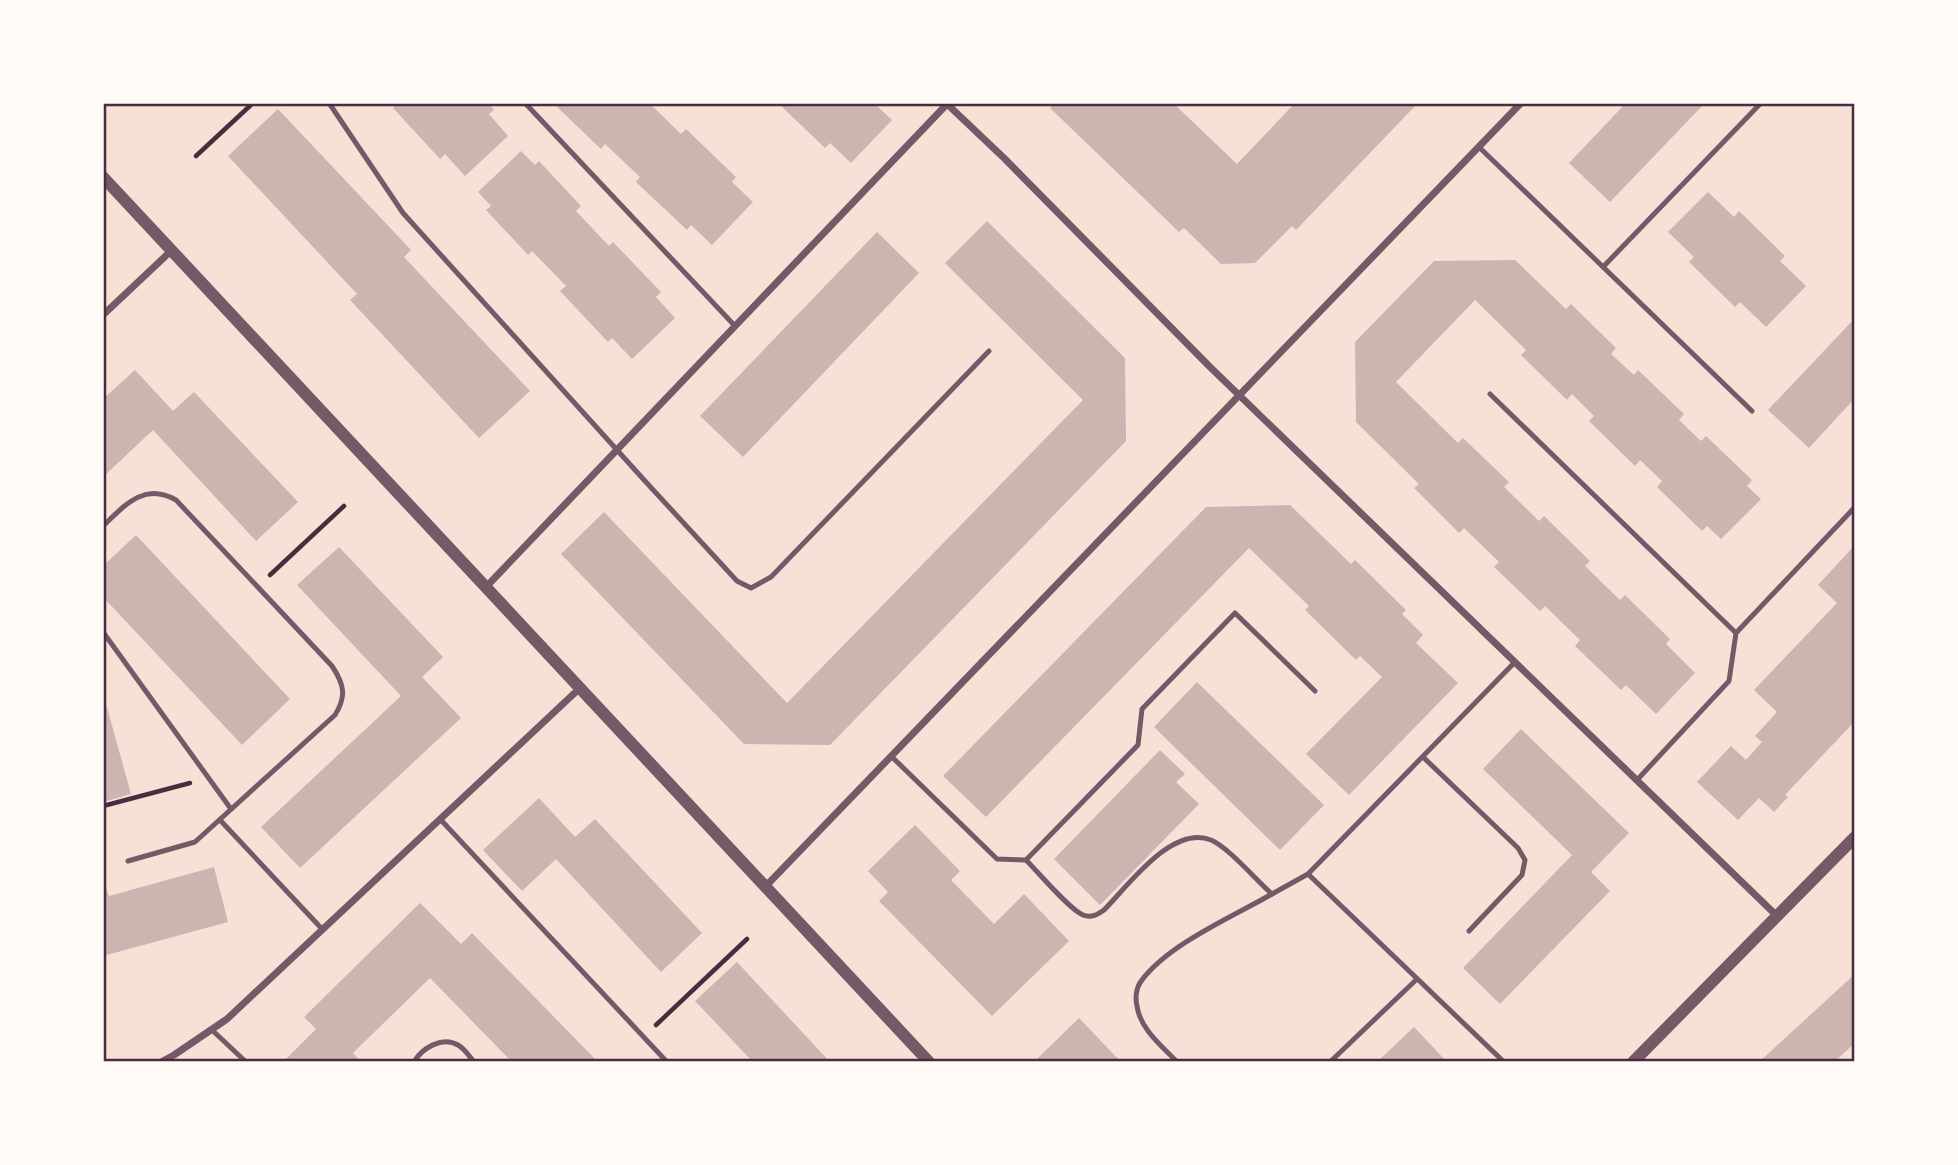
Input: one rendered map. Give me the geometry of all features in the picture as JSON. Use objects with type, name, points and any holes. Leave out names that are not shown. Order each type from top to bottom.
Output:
[{"type":"street","points":[[765,887],[1521,103]]},
{"type":"street","points":[[487,586],[946,104],[1005,159],[1239,396],[1776,915]]},
{"type":"street","points":[[103,177],[929,1062]]},
{"type":"street","points":[[103,315],[172,250]]},
{"type":"street","points":[[161,1062],[212,1030],[581,687]]},
{"type":"street","points":[[1633,1062],[1855,836]]},
{"type":"lane","points":[[329,103],[403,213],[737,580],[751,588],[771,577],[989,351]]},
{"type":"lane","points":[[525,103],[735,326]]},
{"type":"lane","points":[[1603,267],[1761,103]]},
{"type":"lane","points":[[1479,147],[1752,411]]},
{"type":"lane","points":[[1490,394],[1736,633]]},
{"type":"lane","points":[[103,526],[127,503],[140,496],[154,493],[176,500],[332,666],[344,695],[335,715],[195,842],[128,862]]},
{"type":"lane","points":[[1637,780],[1729,681],[1736,633],[1855,507]]},
{"type":"lane","points":[[1026,860],[1138,745],[1142,709],[1235,613],[1315,691]]},
{"type":"lane","points":[[103,632],[231,809]]},
{"type":"lane","points":[[1177,1062],[1141,1020],[1136,993],[1140,981],[1173,950],[1308,874],[1515,662]]},
{"type":"lane","points":[[891,756],[997,859],[1026,860],[1083,915],[1097,915],[1165,848],[1197,837],[1212,840],[1272,894]]},
{"type":"lane","points":[[1423,757],[1518,848],[1525,860],[1522,875],[1469,931]]},
{"type":"lane","points":[[440,819],[667,1062]]},
{"type":"lane","points":[[220,820],[323,929]]},
{"type":"lane","points":[[1308,874],[1504,1062]]},
{"type":"lane","points":[[1331,1062],[1417,979]]},
{"type":"lane","points":[[212,1030],[246,1062]]},
{"type":"lane","points":[[414,1062],[426,1048],[449,1041],[464,1050],[474,1062]]},
{"type":"path","points":[[196,156],[253,103]]},
{"type":"path","points":[[257,587],[344,506]]},
{"type":"path","points":[[103,806],[209,778]]},
{"type":"path","points":[[643,1037],[747,939]]},
{"type":"building","points":[[398,103],[488,103],[494,110],[489,114],[508,136],[465,176],[445,154],[440,159],[393,108]]},
{"type":"building","points":[[560,103],[649,103],[681,134],[686,129],[736,177],[732,182],[753,202],[712,245],[691,225],[687,230],[636,182],[640,177],[605,144],[601,149],[557,107]]},
{"type":"building","points":[[778,103],[874,103],[892,120],[851,163],[830,143],[825,148]]},
{"type":"building","points":[[1055,103],[1173,103],[1237,164],[1295,103],[1418,103],[1296,230],[1292,226],[1255,263],[1221,264],[1184,228],[1179,232],[1050,108]]},
{"type":"building","points":[[1626,103],[1705,103],[1610,202],[1569,163]]},
{"type":"building","points":[[278,109],[411,250],[404,257],[530,391],[479,438],[350,300],[357,294],[228,156]]},
{"type":"building","points":[[521,151],[535,165],[539,161],[581,206],[576,211],[609,246],[613,242],[661,292],[656,297],[675,318],[632,359],[612,338],[608,342],[560,291],[566,286],[532,251],[528,255],[486,210],[491,206],[478,192]]},
{"type":"building","points":[[1708,192],[1734,217],[1739,211],[1785,256],[1780,261],[1806,286],[1766,327],[1740,302],[1735,307],[1689,262],[1694,257],[1668,232]]},
{"type":"building","points":[[987,221],[1125,358],[1126,441],[830,745],[744,744],[561,554],[604,512],[787,703],[1083,400],[945,263]]},
{"type":"building","points":[[877,232],[919,273],[743,457],[700,416]]},
{"type":"building","points":[[1515,260],[1566,309],[1571,304],[1616,348],[1611,354],[1634,375],[1638,370],[1684,414],[1679,420],[1701,441],[1706,436],[1752,480],[1747,486],[1761,499],[1721,539],[1707,526],[1702,531],[1657,487],[1662,481],[1640,460],[1635,466],[1589,421],[1594,416],[1572,394],[1567,400],[1521,355],[1526,350],[1475,300],[1396,382],[1458,443],[1463,438],[1509,482],[1504,487],[1539,521],[1544,516],[1590,561],[1585,566],[1620,600],[1625,595],[1670,639],[1666,644],[1695,673],[1656,714],[1626,685],[1621,690],[1575,646],[1580,640],[1545,606],[1540,611],[1494,567],[1499,562],[1464,528],[1459,533],[1414,488],[1419,484],[1356,422],[1355,342],[1434,261]]},
{"type":"building","points":[[1855,318],[1855,398],[1809,448],[1768,410]]},
{"type":"building","points":[[135,370],[173,411],[194,392],[298,502],[256,541],[153,430],[103,477],[103,399]]},
{"type":"building","points":[[1290,505],[1351,564],[1355,560],[1406,610],[1402,614],[1423,635],[1416,643],[1458,683],[1349,795],[1306,754],[1382,677],[1360,656],[1356,660],[1305,610],[1309,606],[1249,548],[986,817],[943,776],[1206,507]]},
{"type":"building","points":[[136,535],[290,699],[242,745],[103,597],[103,566]]},
{"type":"building","points":[[1855,545],[1855,721],[1785,795],[1788,797],[1774,812],[1759,798],[1738,820],[1697,782],[1731,746],[1746,760],[1762,742],[1755,736],[1777,712],[1754,690],[1837,603],[1818,585]]},
{"type":"building","points":[[339,547],[443,657],[422,677],[461,718],[300,868],[261,827],[401,696],[297,585]]},
{"type":"building","points":[[1197,682],[1324,805],[1280,850],[1154,727]]},
{"type":"building","points":[[103,693],[131,794],[103,802]]},
{"type":"building","points":[[1521,729],[1629,833],[1591,872],[1610,891],[1500,1004],[1463,968],[1572,855],[1483,769]]},
{"type":"building","points":[[1160,750],[1185,774],[1176,782],[1199,804],[1100,905],[1054,859]]},
{"type":"building","points":[[539,798],[575,837],[595,819],[702,933],[661,972],[556,859],[522,891],[483,850]]},
{"type":"building","points":[[915,825],[960,871],[951,880],[994,924],[1024,894],[1069,941],[992,1016],[879,901],[888,892],[868,871]]},
{"type":"building","points":[[214,867],[228,922],[103,956],[103,879],[109,896]]},
{"type":"building","points":[[420,903],[461,944],[472,933],[598,1062],[512,1062],[430,978],[353,1053],[361,1062],[283,1062],[316,1029],[304,1017]]},
{"type":"building","points":[[737,962],[830,1062],[753,1062],[695,1001]]},
{"type":"building","points":[[1855,974],[1855,1043],[1834,1062],[1759,1062]]},
{"type":"building","points":[[1079,1018],[1121,1062],[1042,1062],[1038,1058]]},
{"type":"building","points":[[1414,1027],[1447,1062],[1377,1062]]}]
